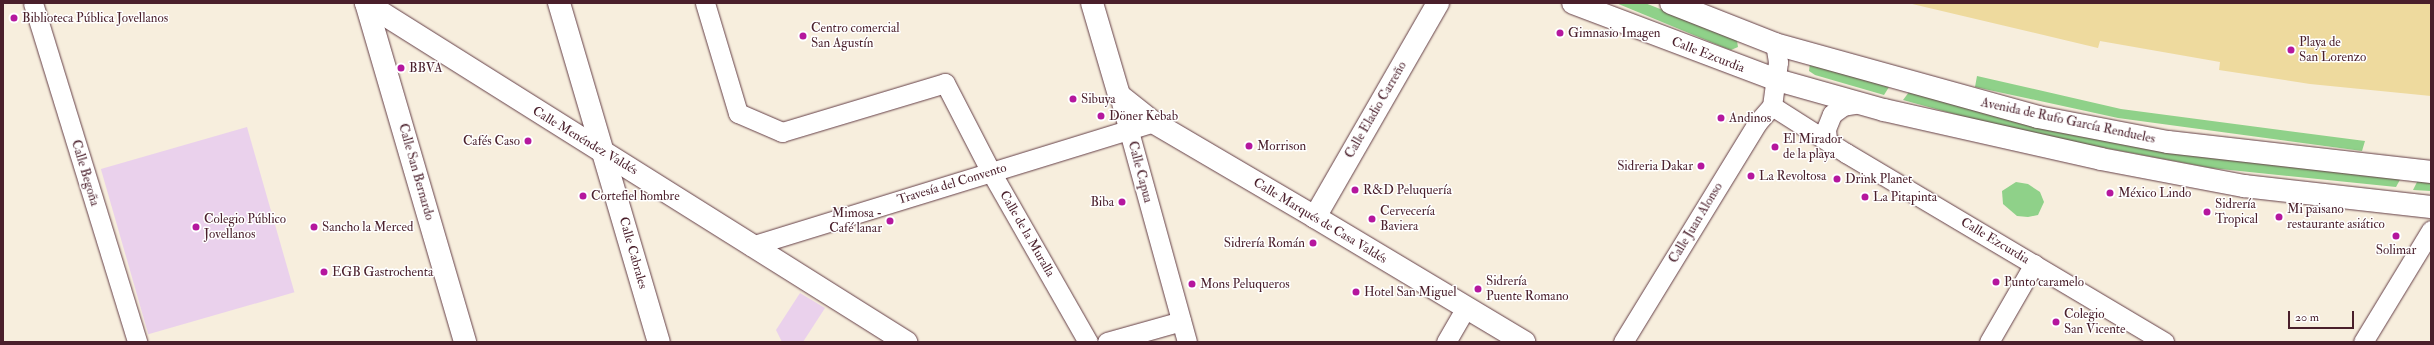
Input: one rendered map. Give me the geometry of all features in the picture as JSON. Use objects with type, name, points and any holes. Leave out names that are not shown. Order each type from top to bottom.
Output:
[{"type":"main road","name":"Calle Menéndez Valdés","points":[[366,3],[906,342]]},
{"type":"main road","name":"Calle San Bernardo","points":[[366,3],[465,342]]},
{"type":"main road","name":"Calle Cabrales","points":[[559,3],[659,342]]},
{"type":"main road","name":"Calle Capua","points":[[1092,3],[1119,95]]},
{"type":"main road","name":"Calle Eladio Carreño","points":[[1315,217],[1438,3]]},
{"type":"main road","name":"Calle Ezcurdia","points":[[1573,3],[1777,80]]},
{"type":"main road","name":"Avenida de Rufo García Rendueles","points":[[1671,3],[1775,44],[2038,117],[2168,142],[2431,172]]},
{"type":"main road","points":[[1777,80],[1860,103],[2100,159],[2244,186],[2431,207]]},
{"type":"main road","name":"Calle Marqués de Casa Valdés","points":[[1119,95],[1153,122],[1524,342]]},
{"type":"street","name":"Calle Begoña","points":[[33,3],[137,342]]},
{"type":"street","name":"Calle de la Muralla","points":[[705,3],[738,113],[782,132],[945,82],[991,172],[1088,342]]},
{"type":"street","points":[[1772,106],[1777,80],[1775,44]]},
{"type":"street","name":"Calle Capua","points":[[1119,95],[1187,342]]},
{"type":"street","points":[[1827,139],[1826,129],[1832,114],[1843,106],[1860,103]]},
{"type":"street","name":"Calle Ezcurdia","points":[[1772,106],[2164,342]]},
{"type":"street","name":"Calle Juan Alonso","points":[[1623,342],[1757,123],[1772,106]]},
{"type":"street","name":"Travesía del Convento","points":[[751,246],[1153,122]]},
{"type":"street","points":[[2363,342],[2431,230]]},
{"type":"street","points":[[1989,342],[2034,264]]},
{"type":"street","points":[[1446,342],[1466,308]]},
{"type":"street","points":[[1107,342],[1181,321]]},
{"type":"shaded area","name":"Colegio Público Jovellanos","points":[[247,127],[294,292],[148,334],[101,169]]},
{"type":"shaded area","points":[[800,293],[825,308],[803,342],[782,342],[776,330]]},
{"type":"green space","points":[[1616,3],[1645,3],[1731,37],[1737,41],[1738,47],[1731,50],[1725,48]]},
{"type":"green space","points":[[1810,63],[1889,87],[1884,95],[1815,75],[1809,71]]},
{"type":"green space","points":[[1977,76],[2121,109],[2365,141],[2362,151],[2118,118],[1975,87]]},
{"type":"green space","points":[[1909,92],[2402,176],[2396,187],[2211,168],[2052,138],[1972,119],[1903,100]]},
{"type":"green space","points":[[2419,178],[2431,179],[2431,191],[2413,190]]},
{"type":"green space","points":[[2016,182],[2028,184],[2040,192],[2044,202],[2038,215],[2028,217],[2017,216],[2003,204],[2002,191]]},
{"type":"sand","name":"Playa de San Lorenzo","points":[[1908,3],[2431,3],[2431,96],[2310,84],[2219,70],[2220,62],[2100,41],[2098,48]]},
{"type":"place","name":"Biblioteca Pública Jovellanos","points":[[14,18]]},
{"type":"place","name":"Gimnasio Imagen","points":[[1560,33]]},
{"type":"place","name":"Centro comercial San Agustín","points":[[803,36]]},
{"type":"place","name":"Playa de San Lorenzo","points":[[2291,50]]},
{"type":"place","name":"BBVA","points":[[401,68]]},
{"type":"place","name":"Sibuya","points":[[1073,99]]},
{"type":"place","name":"Döner Kebab","points":[[1101,116]]},
{"type":"place","name":"Andinos","points":[[1721,118]]},
{"type":"place","name":"Cafés Caso","points":[[528,141]]},
{"type":"place","name":"Morrison","points":[[1249,146]]},
{"type":"place","name":"El Mirador de la playa","points":[[1775,147]]},
{"type":"place","name":"Sidreria Dakar","points":[[1701,166]]},
{"type":"place","name":"La Revoltosa","points":[[1751,176]]},
{"type":"place","name":"Drink Planet","points":[[1837,179]]},
{"type":"place","name":"R&D Peluquería","points":[[1355,190]]},
{"type":"place","name":"México Lindo","points":[[2110,193]]},
{"type":"place","name":"Cortefiel hombre","points":[[583,196]]},
{"type":"place","name":"La Pitapinta","points":[[1865,197]]},
{"type":"place","name":"Biba","points":[[1122,202]]},
{"type":"place","name":"Sidrería Tropical","points":[[2207,212]]},
{"type":"place","name":"Mi paisano restaurante asiático","points":[[2279,217]]},
{"type":"place","name":"Cervecería Baviera","points":[[1372,219]]},
{"type":"place","name":"Mimosa - Café lanar","points":[[890,221]]},
{"type":"place","name":"Colegio Público Jovellanos","points":[[196,227]]},
{"type":"place","name":"Sancho la Merced","points":[[314,227]]},
{"type":"place","name":"Solimar","points":[[2396,236]]},
{"type":"place","name":"Sidrería Román","points":[[1313,243]]},
{"type":"place","name":"EGB Gastrochenta","points":[[324,272]]},
{"type":"place","name":"Punto caramelo","points":[[1996,282]]},
{"type":"place","name":"Mons Peluqueros","points":[[1192,284]]},
{"type":"place","name":"Sidrería Puente Romano","points":[[1478,289]]},
{"type":"place","name":"Hotel San Miguel","points":[[1356,292]]},
{"type":"place","name":"Colegio San Vicente","points":[[2056,322]]}]
